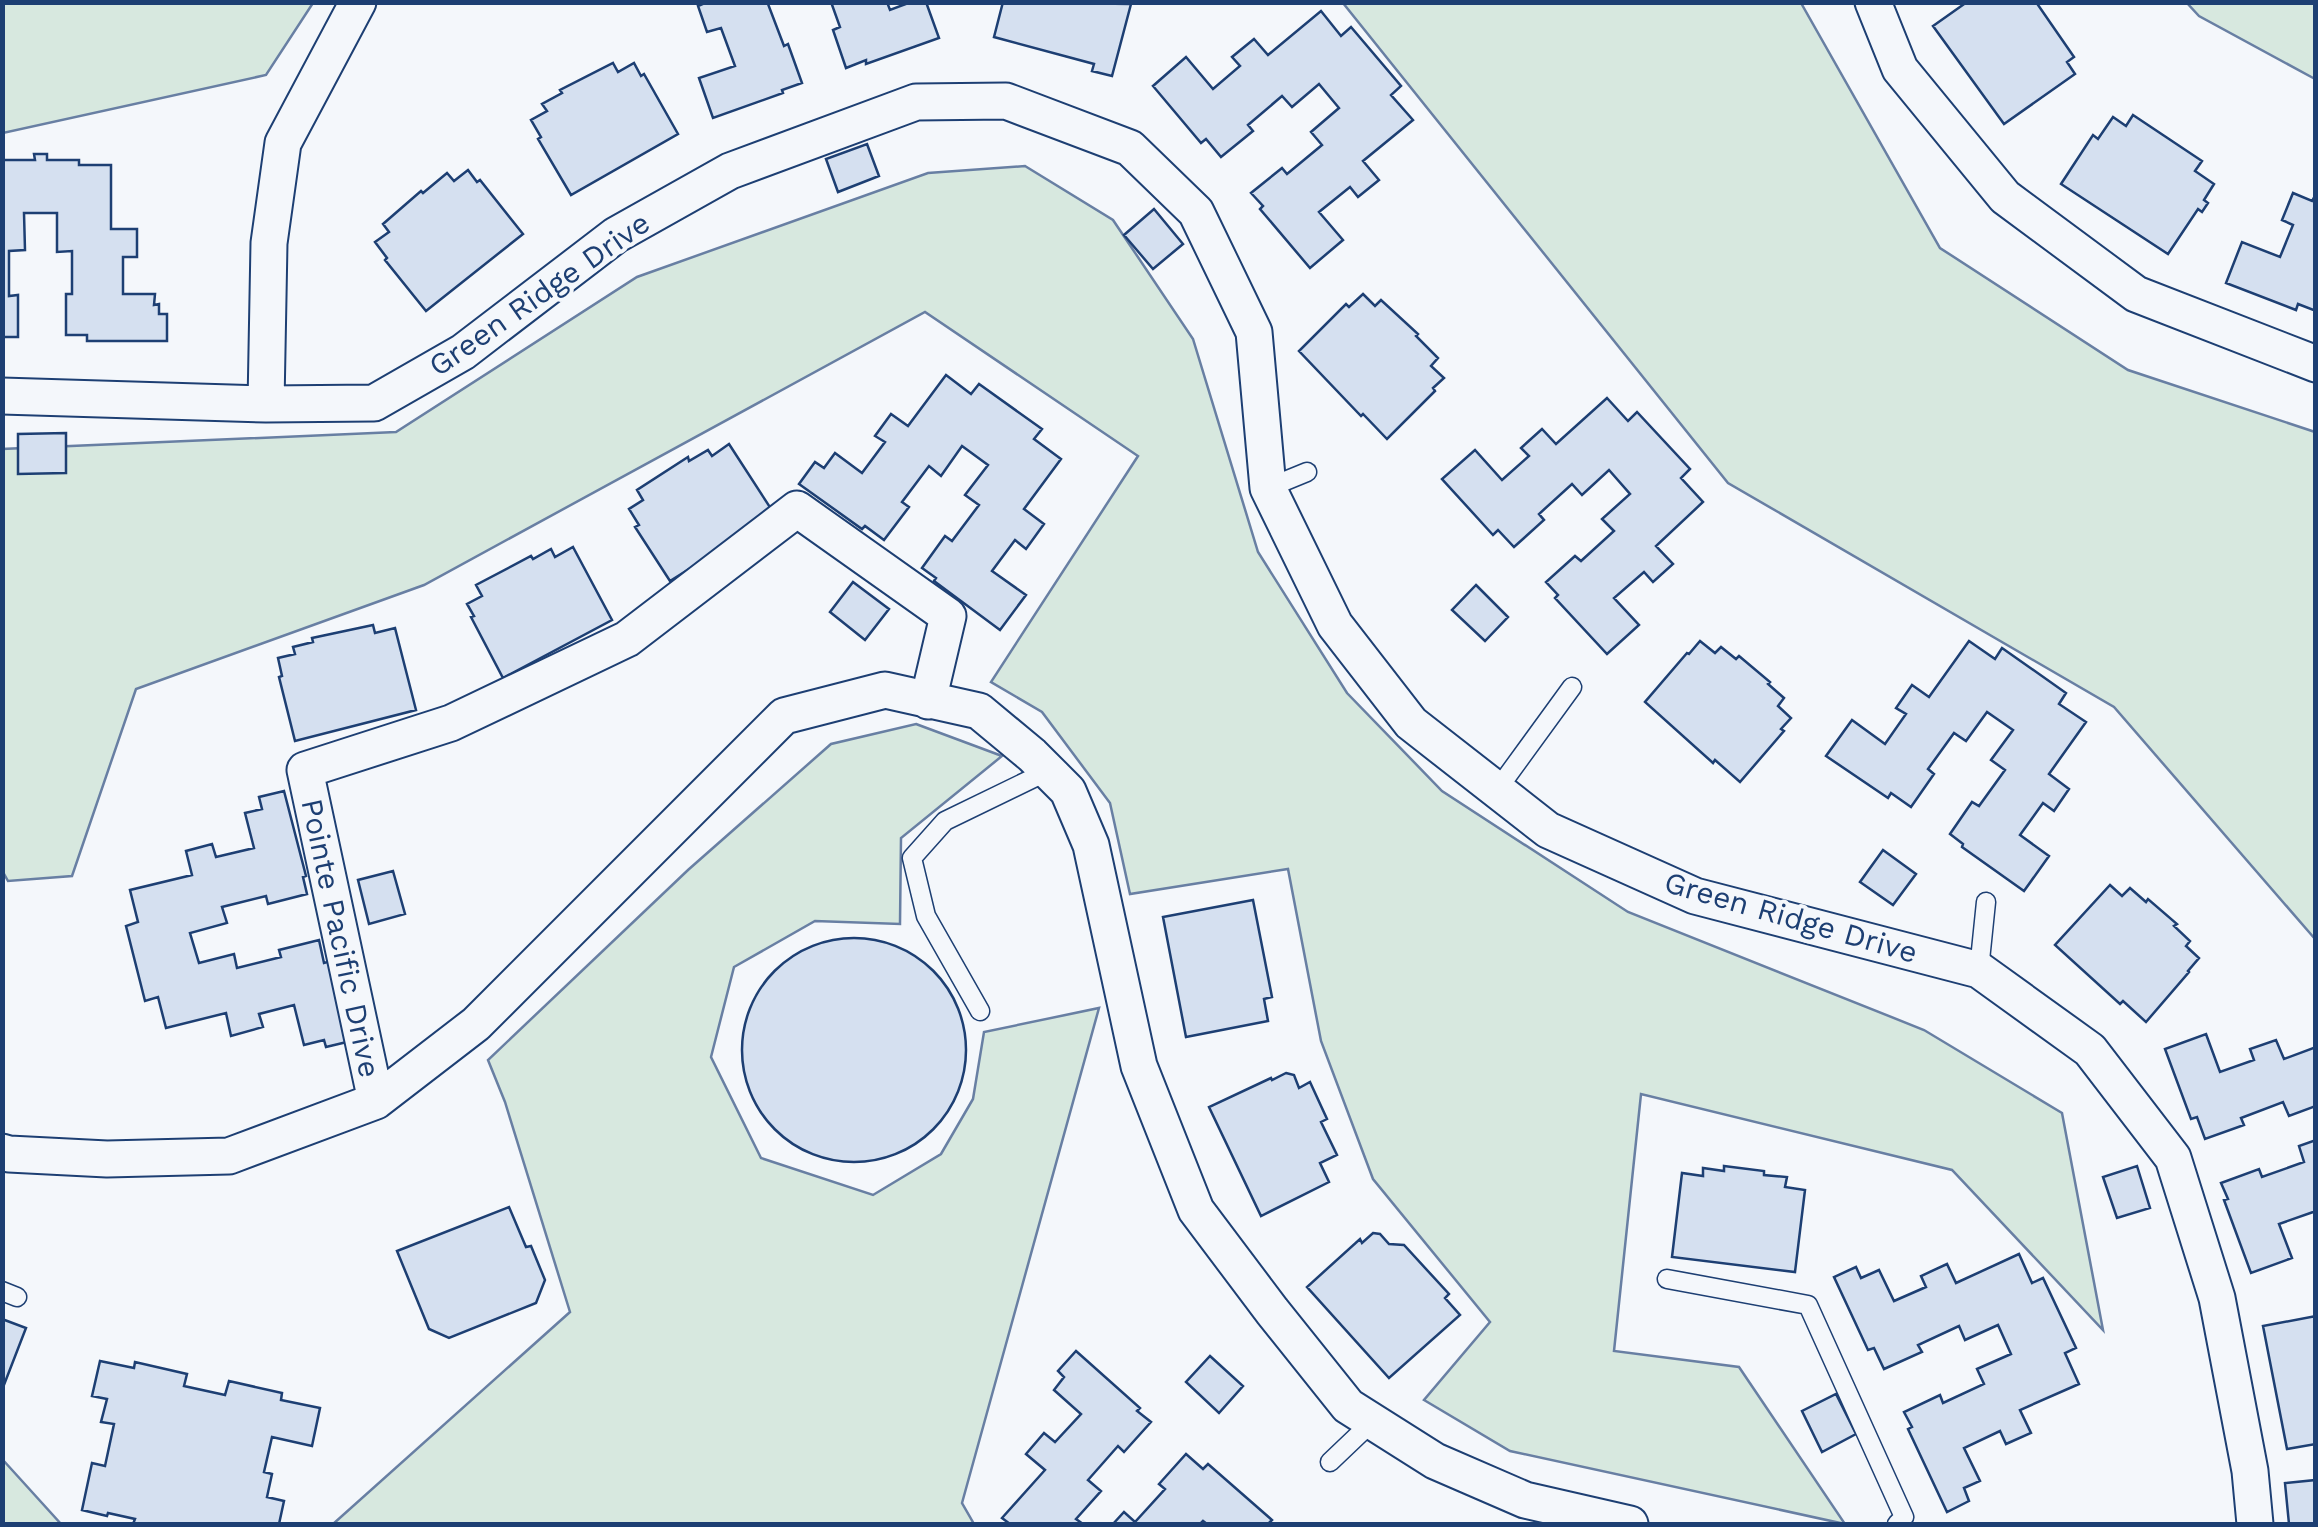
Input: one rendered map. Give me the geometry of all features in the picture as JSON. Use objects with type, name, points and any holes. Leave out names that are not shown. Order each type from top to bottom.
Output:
[{"type":"street","points":[[266,404],[269,244],[282,143],[358,2]]},
{"type":"street","points":[[1873,2],[1900,69],[2005,197],[2136,294],[2316,364]]},
{"type":"street","name":"Green Ridge Drive","points":[[2,396],[266,404],[374,403],[463,352],[616,235],[730,171],[916,102],[1006,101],[1130,148],[1196,212],[1254,332],[1268,488],[1335,625],[1411,723],[1548,830],[1694,896],[1979,970],[2090,1050],[2173,1158],[2217,1298],[2250,1471],[2255,1524]]},
{"type":"street","name":"Pointe Pacific Drive","points":[[376,1101],[305,770],[451,723],[628,639],[797,509],[948,616],[928,701]]},
{"type":"street","name":"Pointe Pacific Drive","points":[[2,1152],[107,1159],[229,1156],[376,1101],[476,1024],[784,716],[885,690],[979,711],[1068,790],[1092,845],[1139,1066],[1196,1210],[1348,1406],[1435,1461],[1524,1500],[1630,1524]]},
{"type":"lane","points":[[1268,488],[1307,472]]},
{"type":"lane","points":[[1497,790],[1572,687]]},
{"type":"lane","points":[[980,1011],[926,916],[912,858],[945,821],[1048,772]]},
{"type":"lane","points":[[1979,970],[1986,902]]},
{"type":"lane","points":[[1667,1279],[1808,1305],[1904,1517],[1897,1524]]},
{"type":"lane","points":[[1330,1462],[1373,1421]]},
{"type":"shaded area","points":[[2,3],[313,3],[266,75],[3,133]]},
{"type":"shaded area","points":[[1343,3],[1801,3],[1940,248],[2128,370],[2315,432],[2315,939],[2114,707],[1728,483]]},
{"type":"shaded area","points":[[2187,3],[2315,3],[2315,79],[2199,16]]},
{"type":"shaded area","points":[[1025,166],[1113,220],[1193,339],[1258,552],[1347,693],[1442,791],[1628,912],[1924,1030],[2062,1113],[2103,1330],[1952,1170],[1641,1094],[1614,1351],[1739,1367],[1845,1524],[1510,1451],[1424,1400],[1490,1322],[1373,1179],[1321,1041],[1288,869],[1130,894],[1110,803],[1042,712],[991,682],[1138,456],[925,312],[424,585],[136,689],[72,876],[8,881],[3,872],[2,449],[396,432],[637,277],[928,173]]},
{"type":"shaded area","points":[[916,724],[1002,756],[901,838],[900,924],[815,921],[734,967],[711,1057],[761,1158],[873,1195],[941,1154],[973,1099],[984,1032],[1099,1008],[962,1503],[974,1524],[333,1524],[570,1312],[505,1102],[488,1060],[688,870],[831,744]]},
{"type":"shaded area","points":[[3,1460],[61,1524],[3,1524]]},
{"type":"building","points":[[707,2],[771,2],[768,4],[784,46],[788,44],[802,83],[713,118],[699,78],[735,66],[721,28],[707,32],[698,6]]},
{"type":"building","points":[[831,2],[887,2],[890,10],[911,2],[926,2],[939,38],[846,68],[833,30],[840,27]]},
{"type":"building","points":[[1003,2],[1131,4],[1112,76],[1092,71],[1094,64],[994,37]]},
{"type":"building","points":[[1967,2],[2036,2],[2074,57],[2067,62],[2075,74],[2004,124],[1933,26]]},
{"type":"building","points":[[1321,11],[1341,36],[1351,27],[1401,86],[1391,95],[1413,120],[1363,161],[1379,180],[1358,197],[1350,187],[1319,212],[1343,240],[1310,268],[1251,193],[1282,168],[1287,174],[1322,145],[1311,132],[1339,108],[1319,84],[1292,107],[1282,96],[1248,125],[1253,131],[1221,157],[1206,139],[1201,143],[1153,86],[1186,57],[1213,89],[1240,66],[1232,57],[1254,39],[1268,55]]},
{"type":"building","points":[[613,63],[618,72],[634,63],[678,134],[571,195],[531,120],[547,111],[542,104],[562,93],[560,90]]},
{"type":"building","points":[[2133,115],[2202,161],[2195,171],[2214,184],[2204,200],[2208,203],[2202,212],[2198,209],[2168,254],[2061,184],[2093,135],[2098,139],[2113,117],[2126,126]]},
{"type":"building","points":[[867,144],[879,176],[838,192],[826,159]]},
{"type":"building","points":[[34,154],[47,154],[47,160],[79,160],[79,165],[111,165],[111,229],[137,229],[137,257],[123,257],[123,294],[155,294],[154,305],[159,304],[159,314],[167,314],[167,341],[87,341],[87,335],[66,335],[66,294],[72,294],[72,251],[57,252],[57,213],[24,213],[25,250],[9,251],[9,296],[18,295],[18,337],[2,337],[2,160],[35,160]]},
{"type":"building","points":[[468,170],[523,234],[426,311],[375,242],[389,232],[383,224],[421,191],[447,173],[454,181]]},
{"type":"building","points":[[2293,193],[2312,201],[2316,194],[2316,311],[2298,304],[2296,310],[2226,283],[2242,242],[2280,257],[2293,225],[2282,220]]},
{"type":"building","points":[[1154,209],[1183,244],[1153,269],[1124,235]]},
{"type":"building","points":[[1363,294],[1375,306],[1381,300],[1418,334],[1438,358],[1431,366],[1444,378],[1387,439],[1299,351],[1346,304],[1349,307]]},
{"type":"building","points":[[946,375],[971,394],[979,384],[1042,429],[1034,439],[1061,459],[1024,509],[1044,524],[1026,549],[1015,540],[992,571],[1026,595],[1000,630],[922,568],[945,536],[952,541],[979,505],[965,495],[988,465],[962,446],[941,476],[929,466],[902,502],[909,507],[884,540],[799,484],[815,462],[824,468],[835,453],[862,473],[885,442],[875,436],[891,414],[908,426]]},
{"type":"building","points":[[1607,398],[1628,421],[1637,412],[1690,469],[1681,478],[1703,502],[1656,546],[1673,564],[1653,582],[1644,572],[1614,598],[1639,625],[1607,654],[1555,598],[1558,595],[1546,582],[1575,556],[1581,561],[1614,531],[1602,519],[1630,494],[1609,470],[1582,495],[1572,484],[1539,514],[1544,520],[1514,547],[1498,530],[1493,535],[1442,479],[1475,450],[1502,480],[1529,456],[1521,448],[1542,429],[1556,444]]},
{"type":"building","points":[[66,433],[66,473],[18,474],[18,434]]},
{"type":"building","points":[[729,444],[775,515],[670,581],[635,527],[639,525],[629,509],[643,500],[637,490],[688,457],[689,461],[708,450],[712,456]]},
{"type":"building","points":[[573,547],[612,620],[503,678],[467,604],[482,596],[476,585],[531,556],[533,559],[551,549],[555,557]]},
{"type":"building","points":[[853,582],[889,609],[865,640],[830,612]]},
{"type":"building","points":[[1476,585],[1508,617],[1485,641],[1452,610]]},
{"type":"building","points":[[373,625],[375,633],[395,628],[416,710],[295,741],[278,658],[295,654],[293,647],[313,642],[312,638]]},
{"type":"building","points":[[1700,641],[1715,653],[1721,647],[1736,659],[1739,656],[1770,682],[1784,698],[1778,706],[1791,718],[1740,782],[1645,702]]},
{"type":"building","points":[[1969,641],[1995,659],[2002,648],[2066,693],[2059,704],[2086,722],[2049,774],[2069,789],[2054,811],[2043,803],[2020,835],[2049,856],[2024,891],[1950,834],[1972,802],[1979,806],[2005,770],[1991,760],[2013,730],[1987,712],[1966,741],[1954,733],[1928,769],[1934,774],[1911,807],[1891,793],[1888,798],[1826,756],[1852,720],[1885,744],[1906,714],[1896,708],[1912,685],[1929,697]]},
{"type":"building","points":[[284,791],[307,894],[268,904],[266,896],[222,907],[227,923],[190,933],[199,963],[234,954],[237,968],[281,957],[279,950],[319,940],[324,963],[331,961],[351,1041],[326,1047],[324,1040],[304,1045],[294,1005],[259,1014],[263,1027],[231,1036],[226,1013],[166,1028],[158,997],[145,1001],[126,926],[138,922],[130,890],[192,875],[186,851],[212,844],[216,857],[254,848],[245,813],[262,809],[259,797]]},
{"type":"building","points":[[1883,850],[1916,874],[1893,905],[1860,882]]},
{"type":"building","points":[[393,871],[405,914],[369,924],[358,880]]},
{"type":"building","points":[[2110,885],[2122,896],[2130,888],[2146,902],[2148,899],[2177,924],[2174,926],[2190,941],[2186,946],[2199,958],[2146,1022],[2123,1001],[2120,1004],[2055,945]]},
{"type":"building","points":[[1253,900],[1272,997],[1264,999],[1268,1021],[1186,1037],[1163,917]]},
{"type":"building","points":[[854,938],[897,946],[933,971],[958,1007],[966,1050],[958,1093],[933,1129],[897,1154],[854,1162],[811,1154],[775,1129],[750,1093],[742,1050],[750,1007],[775,971],[811,946]]},
{"type":"building","points":[[2206,1034],[2220,1072],[2254,1060],[2250,1049],[2276,1040],[2284,1059],[2316,1047],[2316,1106],[2289,1116],[2283,1102],[2241,1118],[2244,1125],[2205,1139],[2197,1117],[2191,1119],[2165,1049]]},
{"type":"building","points":[[1286,1073],[1294,1075],[1299,1088],[1310,1082],[1327,1119],[1321,1122],[1337,1155],[1320,1163],[1329,1182],[1261,1216],[1209,1107]]},
{"type":"building","points":[[2316,1140],[2316,1211],[2279,1224],[2292,1258],[2251,1273],[2221,1183],[2259,1169],[2262,1177],[2304,1162],[2299,1146]]},
{"type":"building","points":[[1724,1166],[1787,1177],[1785,1187],[1805,1190],[1795,1272],[1672,1257],[1682,1173],[1703,1176],[1703,1168],[1724,1171]]},
{"type":"building","points":[[2137,1166],[2150,1208],[2117,1218],[2103,1177]]},
{"type":"building","points":[[509,1207],[545,1280],[536,1303],[449,1338],[429,1329],[397,1251]]},
{"type":"building","points":[[1373,1233],[1380,1234],[1389,1244],[1404,1245],[1449,1294],[1445,1298],[1460,1315],[1389,1378],[1307,1287],[1360,1239],[1362,1243]]},
{"type":"building","points":[[2019,1254],[2032,1283],[2043,1278],[2076,1348],[2065,1353],[2079,1384],[2020,1410],[2031,1433],[2006,1444],[2000,1431],[1964,1448],[1980,1481],[1964,1488],[1969,1501],[1947,1512],[1908,1429],[1912,1427],[1904,1412],[1940,1395],[1943,1403],[1984,1384],[1977,1369],[2011,1354],[1998,1325],[1965,1340],[1959,1326],[1918,1345],[1922,1352],[1884,1369],[1874,1348],[1868,1350],[1834,1277],[1856,1267],[1861,1278],[1879,1270],[1894,1301],[1926,1287],[1921,1276],[1947,1264],[1956,1283]]},
{"type":"building","points":[[2316,1316],[2316,1444],[2287,1449],[2263,1326]]},
{"type":"building","points":[[2,1319],[26,1328],[2,1390]]},
{"type":"building","points":[[1076,1351],[1151,1422],[1124,1452],[1118,1446],[1088,1480],[1101,1491],[1076,1519],[1083,1524],[1010,1524],[1002,1518],[1045,1470],[1026,1454],[1044,1433],[1055,1442],[1081,1414],[1054,1390],[1064,1377],[1058,1371]]},
{"type":"building","points":[[1210,1356],[1243,1386],[1219,1413],[1186,1382]]},
{"type":"building","points":[[100,1361],[134,1368],[135,1362],[187,1374],[184,1386],[225,1395],[229,1381],[282,1393],[281,1400],[320,1408],[312,1446],[272,1437],[264,1472],[272,1474],[267,1497],[284,1501],[279,1524],[133,1524],[135,1519],[82,1510],[92,1463],[105,1466],[114,1424],[101,1422],[107,1399],[92,1396]]},
{"type":"building","points":[[1836,1394],[1856,1434],[1822,1452],[1802,1411]]},
{"type":"building","points":[[1186,1454],[1203,1469],[1208,1464],[1272,1520],[1268,1524],[1113,1524],[1124,1512],[1135,1522],[1165,1489],[1159,1484]]},
{"type":"building","points":[[2316,1480],[2316,1524],[2289,1524],[2285,1483]]}]
